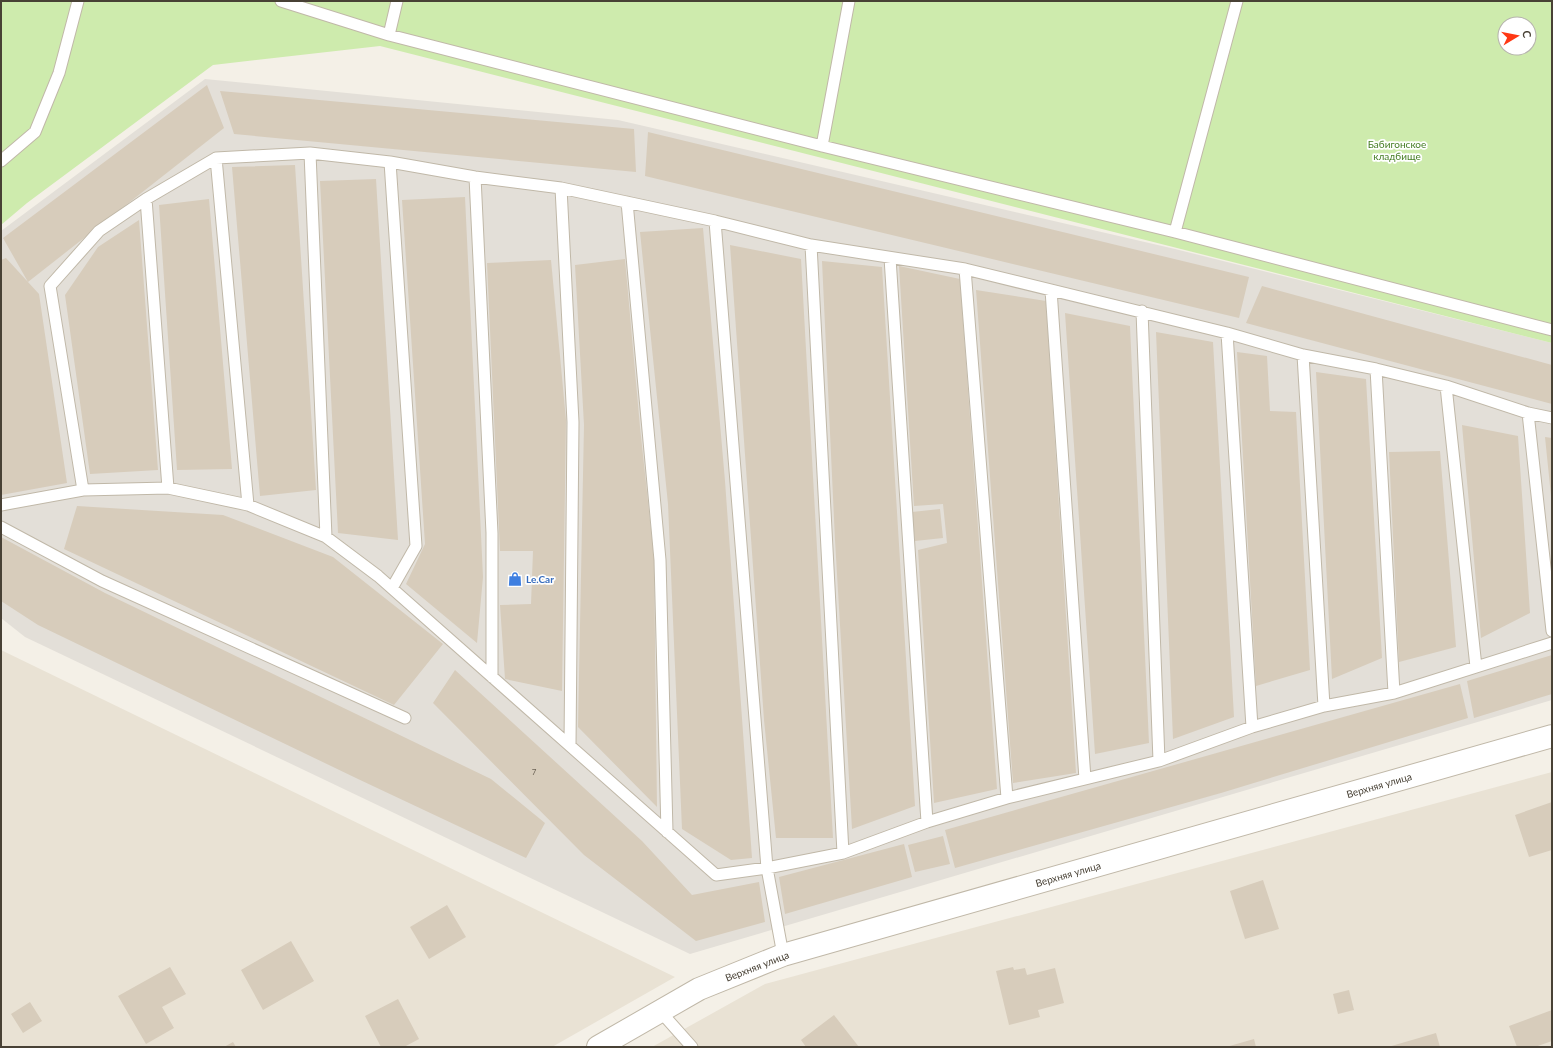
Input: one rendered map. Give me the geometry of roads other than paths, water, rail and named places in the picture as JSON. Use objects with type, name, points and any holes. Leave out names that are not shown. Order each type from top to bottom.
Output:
[{"type":"street","name":"Верхняя улица","points":[[598,1047],[699,989],[783,955],[1552,736]]},
{"type":"lane","points":[[1,161],[35,132],[59,72],[78,1]]},
{"type":"lane","points":[[281,1],[389,35],[822,146],[1175,232],[1552,330]]},
{"type":"lane","points":[[389,35],[397,1]]},
{"type":"lane","points":[[822,146],[849,1]]},
{"type":"lane","points":[[1175,232],[1237,1]]},
{"type":"lane","points":[[310,153],[326,537]]},
{"type":"lane","points":[[83,490],[50,286],[99,231],[146,199],[216,158],[310,153],[390,162],[475,177],[561,188],[715,221],[811,245],[965,269],[1227,333],[1303,355],[1376,369],[1446,386],[1552,418]]},
{"type":"lane","points":[[216,158],[248,505]]},
{"type":"lane","points":[[390,162],[416,546],[392,588]]},
{"type":"lane","points":[[475,177],[492,533],[492,676]]},
{"type":"lane","points":[[561,188],[573,422],[570,746]]},
{"type":"lane","points":[[146,199],[168,488]]},
{"type":"lane","points":[[627,202],[660,560],[667,832]]},
{"type":"lane","points":[[715,221],[766,868],[783,955]]},
{"type":"lane","points":[[811,245],[843,853]]},
{"type":"lane","points":[[890,258],[927,822]]},
{"type":"lane","points":[[965,269],[1006,798]]},
{"type":"lane","points":[[1051,290],[1085,779]]},
{"type":"lane","points":[[1142,312],[1159,761]]},
{"type":"lane","points":[[1227,333],[1252,726]]},
{"type":"lane","points":[[1303,355],[1324,706]]},
{"type":"lane","points":[[1376,369],[1394,694]]},
{"type":"lane","points":[[1446,386],[1476,667]]},
{"type":"lane","points":[[1528,412],[1552,631]]},
{"type":"lane","points":[[1,504],[83,490],[168,488],[248,505],[326,537],[392,588],[716,875],[766,868],[843,853],[927,822],[1006,798],[1159,761],[1252,726],[1324,706],[1394,694],[1552,643]]},
{"type":"lane","points":[[1,527],[102,581],[405,718]]},
{"type":"lane","points":[[660,1011],[692,1047]]},
{"type":"place","name":"Le.Car","points":[[515,579]]},
{"type":"park label","name":"Бабигонское кладбище","points":[[1397,150]]}]
